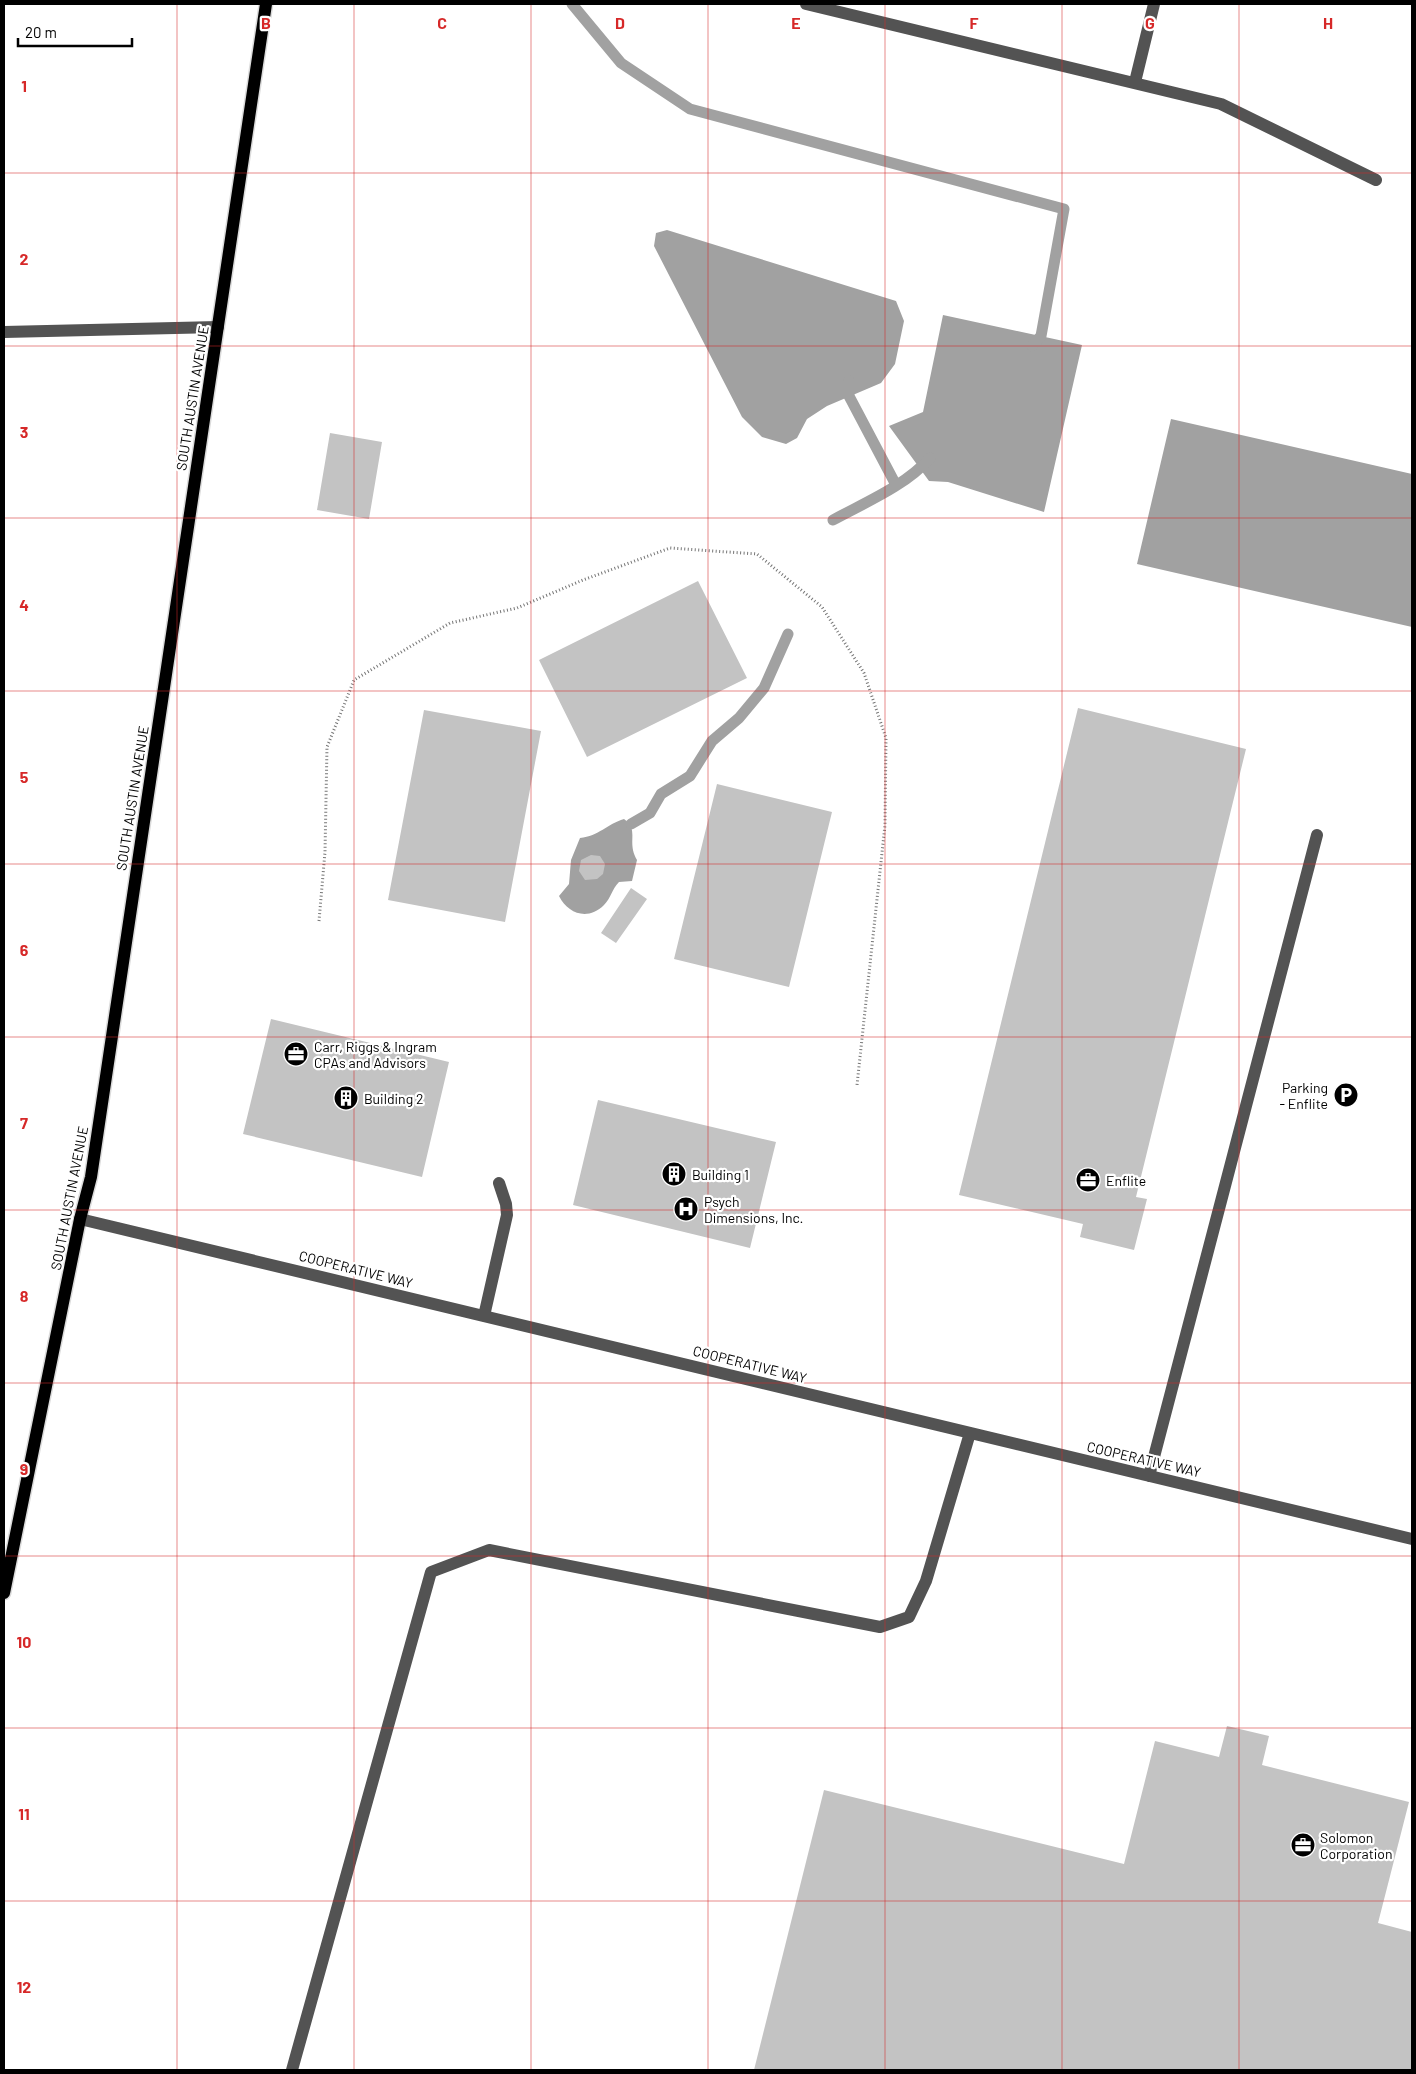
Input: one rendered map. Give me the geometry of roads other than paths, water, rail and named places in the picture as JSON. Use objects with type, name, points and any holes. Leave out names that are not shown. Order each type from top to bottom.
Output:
[{"type":"main road","name":"SOUTH AUSTIN AVENUE","points":[[4,1593],[80,1219],[91,1177],[266,4]]},
{"type":"street","points":[[806,4],[1221,104],[1376,180]]},
{"type":"street","points":[[1135,82],[1154,4]]},
{"type":"street","points":[[4,332],[218,327]]},
{"type":"street","points":[[1149,1476],[1317,835]]},
{"type":"street","points":[[484,1316],[508,1215],[499,1183]]},
{"type":"street","name":"COOPERATIVE WAY","points":[[80,1219],[1412,1539]]},
{"type":"street","points":[[292,2070],[431,1572],[489,1550],[880,1627],[909,1617],[926,1581],[970,1433]]},
{"type":"waterway","points":[[572,4],[621,63],[690,109],[1064,209],[1041,336],[1032,346]]},
{"type":"waterway","points":[[849,381],[849,396],[896,485]]},
{"type":"waterway","points":[[833,520],[897,485],[930,458]]},
{"type":"waterway","points":[[631,824],[650,813],[661,794],[690,776],[712,741],[739,718],[764,688],[788,634]]},
{"type":"place","name":"Carr, Riggs & Ingram CPAs and Advisors","points":[[296,1054]]},
{"type":"place","name":"Parking - Enflite","points":[[1346,1095]]},
{"type":"place","name":"Building 2","points":[[346,1098]]},
{"type":"place","name":"Building 1","points":[[674,1174]]},
{"type":"place","name":"Enflite","points":[[1088,1180]]},
{"type":"place","name":"Psych Dimensions, Inc.","points":[[686,1209]]},
{"type":"place","name":"Solomon Corporation","points":[[1303,1845]]}]
